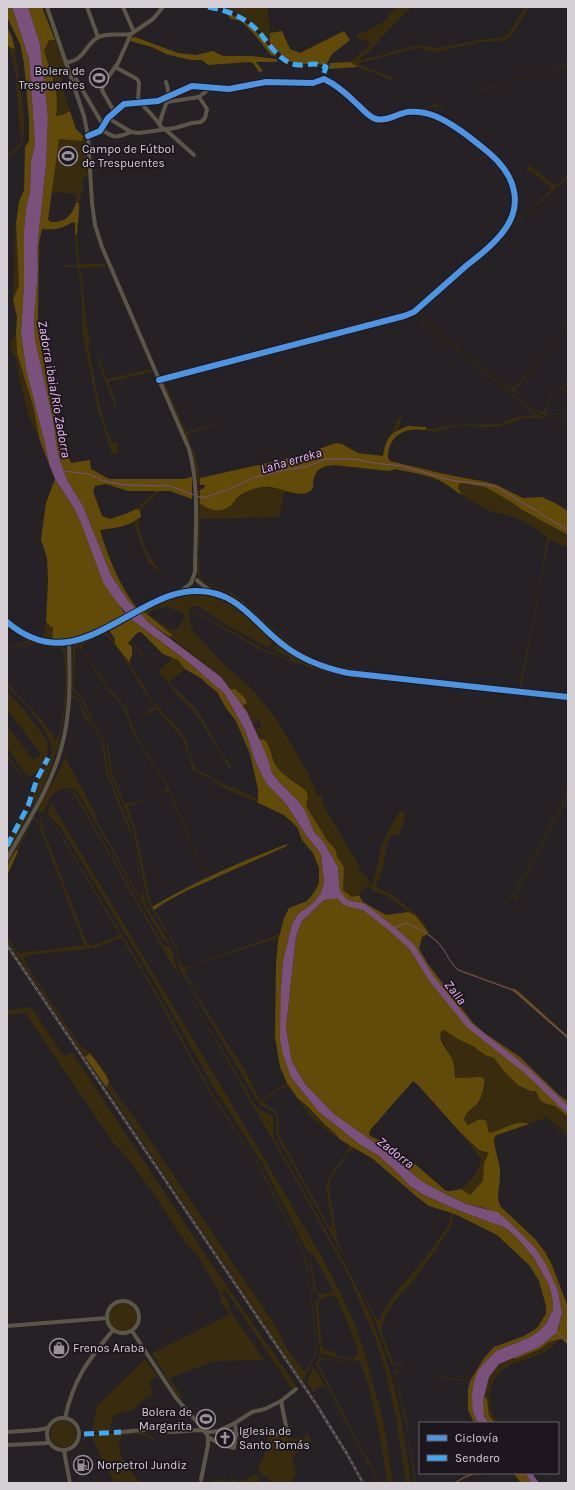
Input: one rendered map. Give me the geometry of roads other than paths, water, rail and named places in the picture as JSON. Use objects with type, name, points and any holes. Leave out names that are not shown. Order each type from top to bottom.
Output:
[{"type":"street","points":[[46,7],[84,116],[88,136],[92,203],[95,225],[102,247],[189,449],[193,463],[195,483],[194,591]]},
{"type":"street","points":[[87,7],[98,37]]},
{"type":"street","points":[[114,111],[102,90],[104,83],[115,67],[132,33],[123,7]]},
{"type":"street","points":[[66,63],[79,58],[89,45],[98,37],[110,34],[121,36],[132,33],[153,19],[163,7]]},
{"type":"street","points":[[115,67],[137,79],[140,103],[151,116],[160,122]]},
{"type":"street","points":[[88,136],[98,133],[114,111],[127,103],[158,101],[192,86],[229,89],[266,82],[318,82],[324,78],[334,83],[369,115],[377,119],[395,117],[408,112],[421,112],[435,116],[448,123],[480,145],[495,158],[504,168],[511,180],[515,192],[515,206],[510,221],[497,240],[414,312],[404,316],[159,380]]},
{"type":"street","points":[[76,79],[102,127],[112,136],[117,137],[131,132]]},
{"type":"street","points":[[166,82],[169,89],[169,96],[162,111],[160,122],[161,127],[194,155]]},
{"type":"street","points":[[167,102],[198,97],[210,87]]},
{"type":"street","points":[[108,118],[131,132],[139,133],[166,130],[201,122],[205,118],[207,109],[198,97]]},
{"type":"street","points":[[7,622],[21,633],[34,639],[49,643],[69,643],[90,635],[156,602],[180,592],[189,586],[195,579]]},
{"type":"street","points":[[195,579],[215,593],[229,598],[238,604],[281,644],[302,658],[332,670],[568,697]]},
{"type":"street","points":[[180,592],[194,591],[215,593]]},
{"type":"street","points":[[7,859],[46,787],[61,750],[68,710],[69,643]]},
{"type":"street","points":[[121,1300],[130,1302],[137,1309],[139,1318],[138,1323],[132,1331],[122,1333],[113,1330],[107,1318],[107,1313],[112,1304],[121,1300]]},
{"type":"street","points":[[7,1326],[107,1318]]},
{"type":"street","points":[[65,1418],[72,1390],[80,1374],[90,1358],[113,1330]]},
{"type":"street","points":[[132,1331],[176,1398],[204,1430],[208,1437],[208,1445],[201,1480]]},
{"type":"street","points":[[208,1437],[252,1412],[265,1409],[280,1401],[296,1389]]},
{"type":"street","points":[[236,1434],[284,1434],[287,1431],[280,1401]]},
{"type":"street","points":[[7,1432],[48,1428],[57,1419],[65,1418],[74,1422],[80,1435],[76,1444],[64,1451],[56,1449],[50,1443],[47,1436],[48,1428]]},
{"type":"street","points":[[208,1437],[220,1444],[234,1448],[236,1434],[235,1423]]},
{"type":"street","points":[[121,1432],[153,1429],[171,1432],[204,1430],[210,1432],[218,1431]]},
{"type":"street","points":[[7,1445],[50,1443]]},
{"type":"street","points":[[64,1451],[70,1483]]},
{"type":"waterway","name":"Laña erreka","points":[[197,496],[203,498],[224,491],[256,477],[283,470],[305,467],[326,459],[354,459],[402,466],[450,480],[495,486],[568,530]]},
{"type":"waterway","name":"Laña erreka","points":[[63,471],[89,474],[104,481],[126,485],[170,486],[194,495]]},
{"type":"waterway","name":"Zalla","points":[[335,890],[345,902],[364,907],[412,947],[431,978],[469,1025],[527,1071],[568,1110]]},
{"type":"waterway","points":[[392,929],[406,923],[426,933],[439,944],[451,963],[458,970],[515,991],[568,1038]]},
{"type":"waterway","points":[[556,1332],[568,1342]]},
{"type":"waterway","points":[[455,1483],[473,1474]]},
{"type":"railway","points":[[7,945],[316,1404],[363,1483]]},
{"type":"place","name":"Bolera de Trespuentes","points":[[99,78]]},
{"type":"place","name":"Campo de Fútbol de Trespuentes","points":[[68,156]]},
{"type":"place","name":"Frenos Araba","points":[[59,1348]]},
{"type":"place","name":"Bolera de Margarita","points":[[206,1419]]},
{"type":"place","name":"Iglesia de Santo Tomás","points":[[225,1438]]},
{"type":"place","name":"Norpetrol Jundiz","points":[[83,1465]]},
{"type":"water label","name":"Zadorra ibaia/Río Zadorra","points":[[55,389]]},
{"type":"water label","name":"Zadorra","points":[[396,1152]]}]
